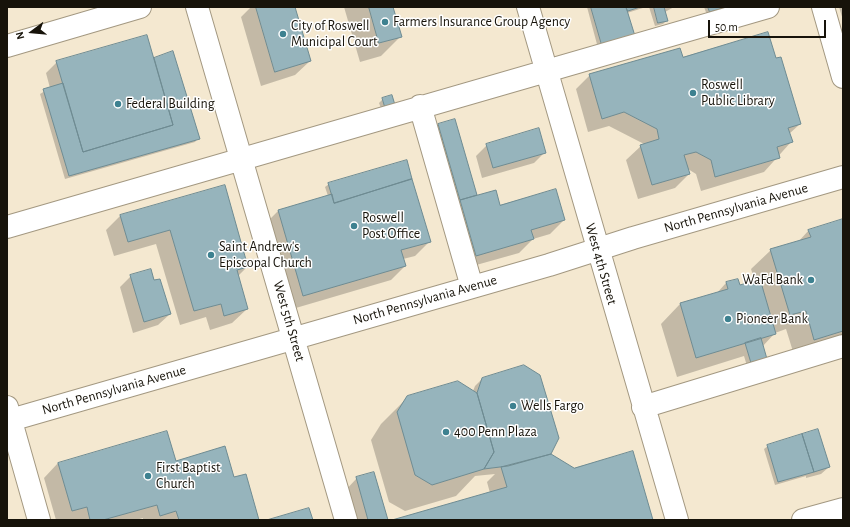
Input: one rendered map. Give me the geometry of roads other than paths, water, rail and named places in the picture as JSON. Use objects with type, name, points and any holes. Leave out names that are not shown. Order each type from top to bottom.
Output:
[{"type":"street","points":[[7,46],[140,7]]},
{"type":"street","name":"West 5th Street","points":[[198,7],[346,520]]},
{"type":"street","name":"West 4th Street","points":[[528,7],[597,249],[677,520]]},
{"type":"street","points":[[7,227],[420,106],[768,7]]},
{"type":"street","points":[[823,7],[843,77]]},
{"type":"street","points":[[420,106],[472,287]]},
{"type":"street","name":"North Pennsylvania Avenue","points":[[8,416],[472,287],[843,177]]},
{"type":"street","points":[[643,407],[843,346]]},
{"type":"street","points":[[8,416],[39,520]]},
{"type":"street","points":[[804,520],[843,509]]},
{"type":"place","name":"Farmers Insurance Group Agency","points":[[385,22]]},
{"type":"place","name":"City of Roswell Municipal Court","points":[[283,34]]},
{"type":"place","name":"Roswell Public Library","points":[[693,93]]},
{"type":"place","name":"Federal Building","points":[[118,104]]},
{"type":"place","name":"Roswell Post Office","points":[[354,226]]},
{"type":"place","name":"Saint Andrew's Episcopal Church","points":[[211,255]]},
{"type":"place","name":"WaFd Bank","points":[[811,280]]},
{"type":"place","name":"Pioneer Bank","points":[[728,319]]},
{"type":"place","name":"Wells Fargo","points":[[513,406]]},
{"type":"place","name":"400 Penn Plaza","points":[[446,432]]},
{"type":"place","name":"First Baptist Church","points":[[148,476]]}]
